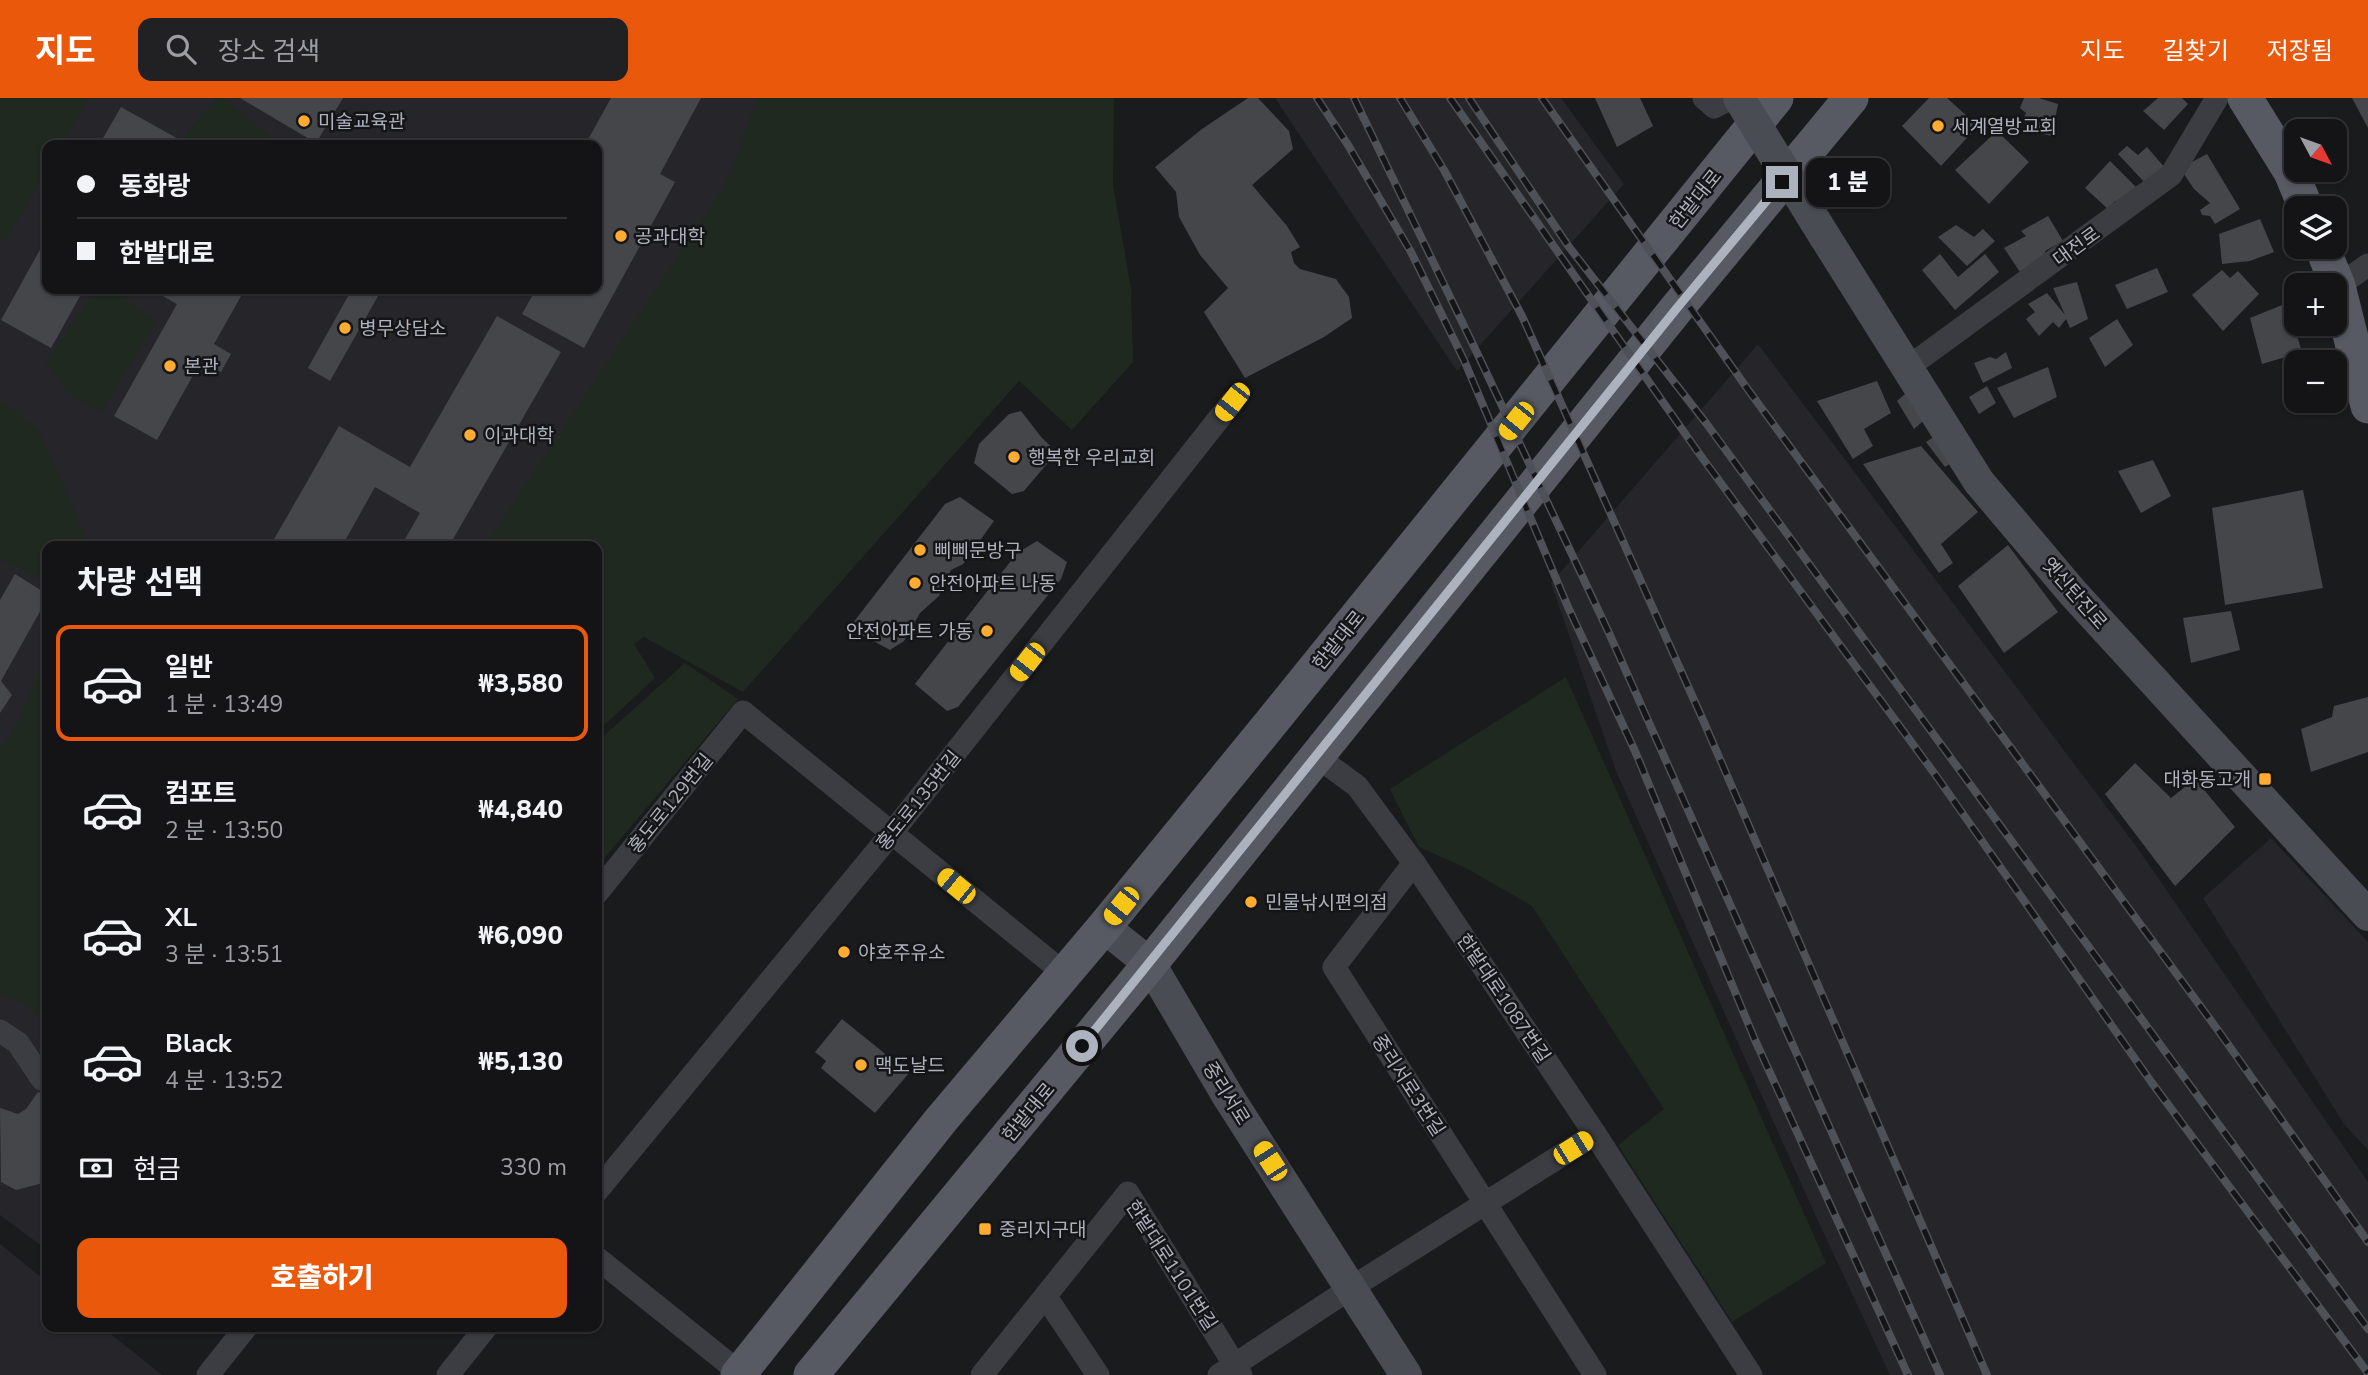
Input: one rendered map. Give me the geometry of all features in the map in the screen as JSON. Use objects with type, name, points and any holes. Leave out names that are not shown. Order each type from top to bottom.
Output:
[{"type":"main road","name":"한밭대로","points":[[739,1374],[941,1120],[1104,927],[1776,98]]},
{"type":"main road","name":"한밭대로","points":[[811,1375],[1150,964],[1677,308],[1851,98]]},
{"type":"main road","points":[[2245,98],[2291,172],[2301,196]]},
{"type":"main road","points":[[2347,322],[2368,406]]},
{"type":"street","points":[[1704,98],[1714,107],[1732,98]]},
{"type":"street","name":"옛신탄진로","points":[[1739,98],[1979,482],[2073,593],[2368,915]]},
{"type":"street","name":"대전로","points":[[1907,368],[2171,175],[2217,98]]},
{"type":"street","points":[[2347,280],[2368,265]]},
{"type":"street","name":"홍도로135번길","points":[[602,1185],[891,834],[1232,402]]},
{"type":"street","name":"홍도로129번길","points":[[602,887],[743,712],[891,834]]},
{"type":"street","name":"한밭대로1087번길","points":[[1316,756],[1357,786],[1414,863],[1595,1134],[1751,1375]]},
{"type":"street","points":[[891,834],[1064,973]]},
{"type":"street","name":"중리서로3번길","points":[[1414,863],[1334,967],[1595,1375]]},
{"type":"street","name":"중리서로","points":[[1104,927],[1150,964],[1229,1098],[1406,1375]]},
{"type":"street","points":[[0,1031],[18,1043],[42,1078]]},
{"type":"street","points":[[1232,1372],[1351,1288],[1595,1134]]},
{"type":"street","name":"한밭대로1101번길","points":[[1046,1297],[1128,1193],[1232,1372]]},
{"type":"street","points":[[602,1262],[739,1374]]},
{"type":"street","points":[[982,1375],[1046,1297],[1098,1375]]},
{"type":"street","points":[[208,1375],[242,1332]]},
{"type":"street","points":[[448,1375],[482,1332]]},
{"type":"shaded area","points":[[0,98],[1099,98],[1018,376],[602,544],[602,541],[42,541],[42,1246],[0,1215]]},
{"type":"shaded area","points":[[1275,98],[1561,98],[1624,184],[1457,371]]},
{"type":"shaded area","points":[[1758,344],[2136,846],[2368,1182],[2368,1375],[1890,1375],[1616,771],[1551,583]]},
{"type":"shaded area","points":[[2271,838],[2368,942],[2368,1150],[2344,1124],[2203,898]]},
{"type":"shaded area","points":[[0,1244],[42,1278],[42,1332],[108,1332],[162,1375],[0,1375]]},
{"type":"green space","points":[[0,98],[89,98],[65,140],[42,140],[42,178],[7,238],[0,242]]},
{"type":"green space","points":[[217,98],[225,98],[271,140],[181,140]]},
{"type":"green space","points":[[758,98],[1114,98],[1113,185],[1131,289],[1133,362],[1072,430],[1019,381],[743,692],[644,637],[634,644],[655,678],[602,727],[602,541],[488,541],[725,186]]},
{"type":"green space","points":[[93,294],[119,294],[156,322],[102,411],[73,399],[45,362]]},
{"type":"green space","points":[[0,399],[39,431],[88,541],[42,541],[42,580],[0,559]]},
{"type":"green space","points":[[42,661],[42,1021],[19,1001],[0,993],[0,748],[14,731]]},
{"type":"green space","points":[[685,663],[738,699],[602,861],[602,738]]},
{"type":"green space","points":[[1566,677],[1826,1263],[1732,1322],[1618,1145],[1664,1109],[1532,906],[1466,868],[1419,847],[1390,789]]},
{"type":"building","name":"미술교육관","points":[[240,98],[343,98],[318,140],[311,140]]},
{"type":"building","name":"공과대학","points":[[611,98],[701,98],[660,174],[675,182],[584,348],[522,314],[533,294],[602,294],[602,140],[588,140]]},
{"type":"building","points":[[1248,98],[1258,98],[1289,131],[1293,149],[1252,185],[1287,226],[1300,247],[1291,252],[1294,263],[1300,269],[1336,279],[1349,297],[1352,318],[1324,337],[1245,378],[1204,312],[1228,288],[1200,255],[1179,217],[1176,192],[1155,167],[1202,129]]},
{"type":"building","points":[[1595,98],[1640,98],[1653,126],[1617,147]]},
{"type":"building","points":[[1929,98],[1947,98],[1978,126],[1941,166],[1902,126]]},
{"type":"building","points":[[2024,98],[2039,98],[2058,104],[2052,136],[2033,132],[2034,123],[2021,123],[2026,113],[2020,108]]},
{"type":"building","points":[[2158,98],[2182,98],[2188,104],[2164,130],[2143,111]]},
{"type":"building","points":[[2352,98],[2368,98],[2368,128]]},
{"type":"building","points":[[121,107],[180,140],[102,140]]},
{"type":"building","points":[[1997,131],[2029,162],[1989,204],[1955,170]]},
{"type":"building","points":[[2127,146],[2138,155],[2147,147],[2165,168],[2147,185],[2118,154]]},
{"type":"building","points":[[2207,154],[2240,209],[2215,224],[2210,216],[2202,215],[2200,210],[2210,203],[2194,189],[2184,174],[2186,165]]},
{"type":"building","points":[[2110,161],[2137,188],[2121,204],[2115,201],[2108,209],[2085,188]]},
{"type":"building","points":[[2048,216],[2063,241],[2045,251],[2047,257],[2020,272],[2004,248],[2026,236],[2021,231]]},
{"type":"building","points":[[2260,219],[2274,252],[2250,261],[2222,264],[2219,234]]},
{"type":"building","points":[[1956,225],[1974,237],[1983,229],[1995,241],[1967,266],[1938,237]]},
{"type":"building","points":[[42,246],[42,294],[81,294],[51,348],[1,320]]},
{"type":"building","points":[[1940,254],[1958,277],[1985,254],[1999,272],[1955,310],[1922,270]]},
{"type":"building","points":[[2157,268],[2168,292],[2127,309],[2115,285]]},
{"type":"building","points":[[2222,270],[2230,278],[2238,271],[2259,294],[2223,331],[2192,295]]},
{"type":"building","points":[[2077,282],[2088,319],[2070,328],[2066,319],[2059,328],[2053,322],[2039,336],[2026,319],[2035,312],[2028,304],[2047,293],[2065,315],[2053,288]]},
{"type":"building","name":"본관","points":[[159,294],[242,294],[214,344],[231,354],[221,372],[201,361],[157,440],[114,416],[177,304]]},
{"type":"building","name":"병무상담소","points":[[349,294],[379,294],[330,381],[308,368]]},
{"type":"building","points":[[2284,304],[2284,336],[2297,336],[2301,350],[2284,350],[2284,357],[2262,364],[2250,318]]},
{"type":"building","name":"이과대학","points":[[497,316],[561,352],[452,541],[404,541],[420,513],[375,487],[345,541],[273,541],[339,426],[410,467]]},
{"type":"building","points":[[2117,319],[2133,345],[2105,367],[2089,338]]},
{"type":"building","points":[[2006,352],[2012,368],[1983,383],[1974,363],[1990,357],[1996,359]]},
{"type":"building","points":[[2048,367],[2057,397],[2014,418],[1997,388]]},
{"type":"building","points":[[1877,381],[1891,413],[1864,429],[1873,446],[1853,459],[1817,401]]},
{"type":"building","points":[[1987,386],[1996,403],[1979,414],[1969,397]]},
{"type":"building","points":[[1913,387],[1930,415],[1914,429],[1897,401]]},
{"type":"building","name":"행복한 우리교회","points":[[1021,411],[1057,452],[1024,491],[1012,494],[974,463],[979,444],[1009,414]]},
{"type":"building","points":[[1941,432],[1959,458],[1945,467],[1926,442]]},
{"type":"building","points":[[1921,446],[1978,512],[1941,544],[1953,563],[1939,573],[1863,464]]},
{"type":"building","points":[[2153,460],[2171,496],[2141,513],[2118,471]]},
{"type":"building","points":[[2303,490],[2323,588],[2225,605],[2212,508]]},
{"type":"building","name":"안전아파트 나동","points":[[960,497],[994,521],[963,564],[951,570],[939,596],[920,613],[904,641],[890,650],[849,628],[945,504]]},
{"type":"building","name":"안전아파트 가동","points":[[1037,541],[1067,562],[1061,579],[958,707],[947,711],[915,684],[1017,553]]},
{"type":"building","points":[[2008,545],[2058,612],[2004,653],[1958,586]]},
{"type":"building","points":[[15,574],[42,591],[42,608],[1,681],[12,695],[0,713],[0,600]]},
{"type":"building","points":[[2231,611],[2240,650],[2191,663],[2183,618]]},
{"type":"building","points":[[2368,697],[2368,752],[2311,772],[2301,729],[2332,717],[2334,706]]},
{"type":"building","points":[[2135,763],[2171,798],[2195,779],[2235,827],[2175,886],[2105,794]]},
{"type":"building","name":"맥도날드","points":[[842,1019],[909,1073],[875,1113],[821,1068],[826,1061],[815,1052]]},
{"type":"building","points":[[38,1092],[42,1093],[42,1183],[16,1190],[1,1182],[0,1108],[18,1114],[26,1109]]},
{"type":"railway","points":[[1317,98],[1411,252],[1464,360],[1568,607],[1635,751],[1755,1040],[1908,1375]]},
{"type":"railway","points":[[1354,98],[1609,633],[1940,1375]]},
{"type":"railway","points":[[1400,98],[1444,170],[1522,316],[1703,720],[1987,1375]]},
{"type":"railway","points":[[1450,98],[1698,452],[1937,777],[2152,1083],[2368,1373]]},
{"type":"railway","points":[[1469,98],[1569,247],[1706,423],[2368,1329]]},
{"type":"railway","points":[[1542,98],[1749,391],[2220,1033],[2368,1242]]},
{"type":"place","name":"미술교육관","points":[[304,121]]},
{"type":"place","name":"세계열방교회","points":[[1938,126]]},
{"type":"place","name":"공과대학","points":[[621,236]]},
{"type":"place","name":"병무상담소","points":[[345,328]]},
{"type":"place","name":"본관","points":[[170,366]]},
{"type":"place","name":"이과대학","points":[[470,435]]},
{"type":"place","name":"행복한 우리교회","points":[[1014,457]]},
{"type":"place","name":"삐삐문방구","points":[[920,550]]},
{"type":"place","name":"안전아파트 나동","points":[[915,583]]},
{"type":"place","name":"안전아파트 가동","points":[[987,631]]},
{"type":"place","name":"대화동고개","points":[[2265,779]]},
{"type":"place","name":"민물낚시편의점","points":[[1251,902]]},
{"type":"place","name":"야호주유소","points":[[844,952]]},
{"type":"place","name":"맥도날드","points":[[861,1065]]},
{"type":"place","name":"중리지구대","points":[[985,1229]]},
{"type":"route","points":[[1082,1046],[1677,308],[1782,182]]}]
